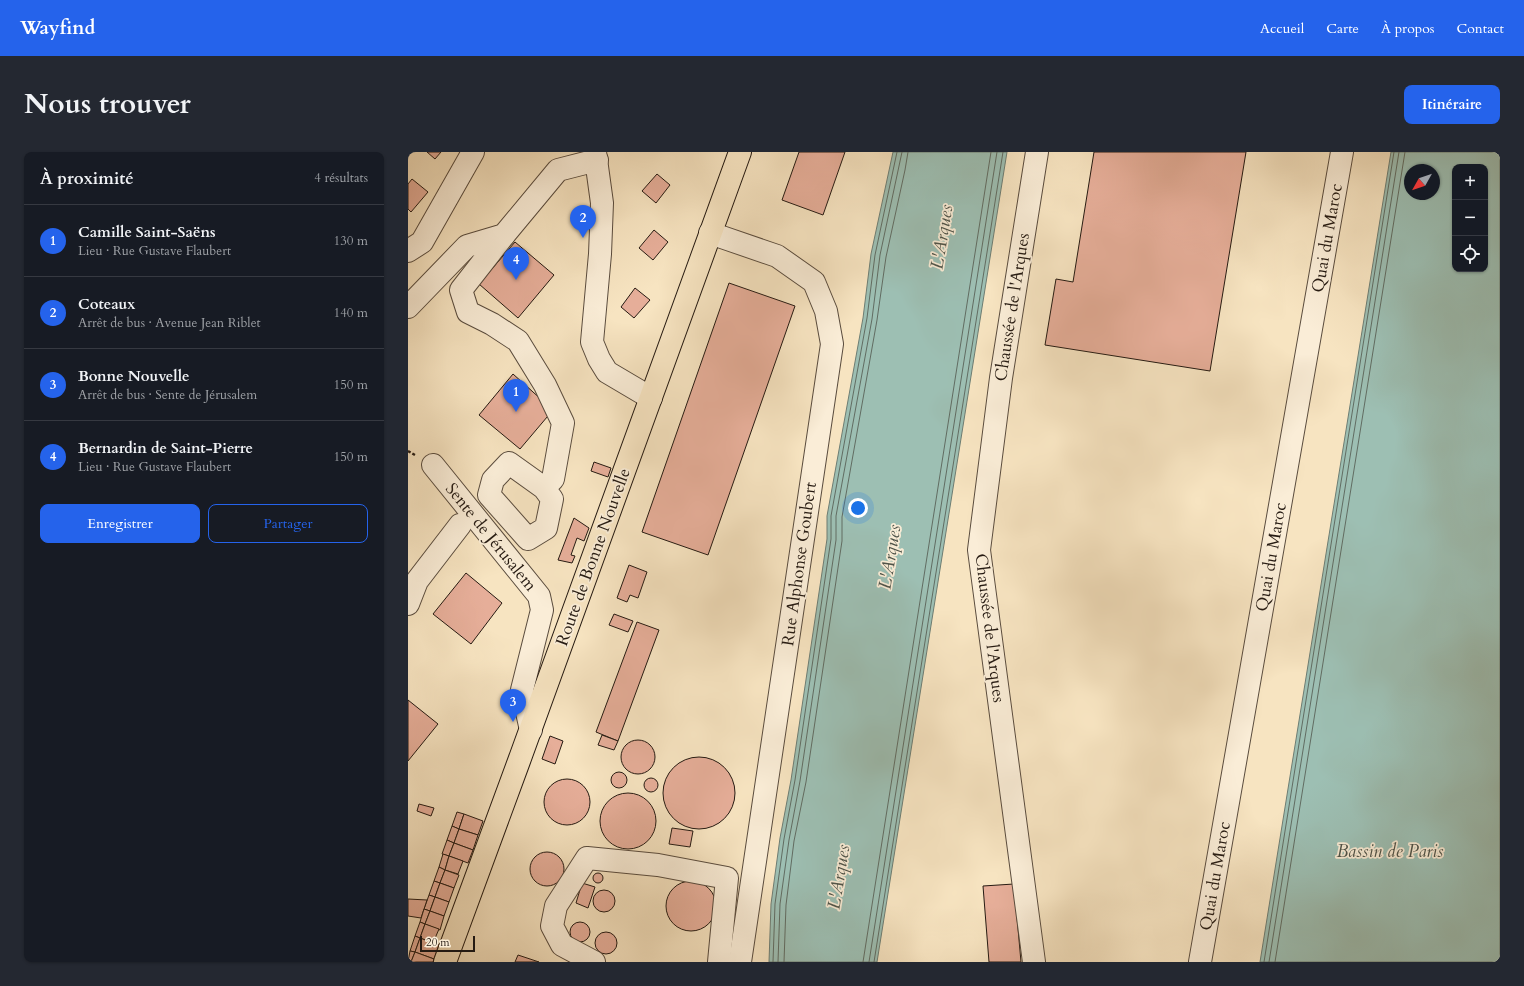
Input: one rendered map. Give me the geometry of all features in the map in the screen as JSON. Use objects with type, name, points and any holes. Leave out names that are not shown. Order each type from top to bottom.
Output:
[{"type":"main road","name":"Route de Bonne Nouvelle","points":[[445,962],[531,730],[740,152]]},
{"type":"street","points":[[408,251],[422,242],[473,152]]},
{"type":"street","name":"Chaussée de l'Arques","points":[[1034,962],[979,550],[1001,378],[1037,152]]},
{"type":"street","name":"Quai du Maroc","points":[[1200,962],[1342,152]]},
{"type":"street","points":[[544,488],[553,479],[563,423],[545,385],[518,341],[492,324],[468,312],[461,290],[558,170],[596,156],[602,203],[600,254],[592,342],[599,359],[607,372],[651,398]]},
{"type":"street","name":"Rue Alphonse Goubert","points":[[710,233],[777,256],[814,282],[826,311],[832,344],[740,962]]},
{"type":"street","points":[[408,307],[467,246],[504,235]]},
{"type":"street","name":"Sente de Jérusalem","points":[[433,465],[539,596],[542,610],[522,690],[531,730]]},
{"type":"street","points":[[408,604],[417,581],[460,525]]},
{"type":"street","points":[[594,962],[562,946],[552,926],[556,906],[587,858],[658,865],[727,878],[719,962]]},
{"type":"water","name":"L'Arques","points":[[893,152],[1007,152],[877,962],[769,962],[771,904],[827,539],[827,516],[863,318],[871,254]]},
{"type":"water","name":"Bassin de Paris","points":[[1391,152],[1500,152],[1500,962],[1260,962]]},
{"type":"building","points":[[427,152],[441,152],[435,159]]},
{"type":"building","points":[[799,152],[845,152],[823,215],[782,200]]},
{"type":"building","points":[[1094,152],[1246,152],[1210,371],[1045,345],[1056,279],[1073,282]]},
{"type":"building","points":[[657,174],[670,185],[656,203],[642,191]]},
{"type":"building","points":[[412,179],[428,192],[411,212],[408,209],[408,184]]},
{"type":"building","points":[[654,230],[668,242],[653,260],[639,248]]},
{"type":"building","points":[[515,242],[554,275],[518,318],[479,284]]},
{"type":"building","points":[[729,283],[795,306],[708,555],[642,532]]},
{"type":"building","points":[[635,288],[650,300],[634,318],[621,307]]},
{"type":"building","points":[[513,374],[553,410],[520,449],[479,415]]},
{"type":"building","points":[[594,462],[611,468],[608,477],[591,471]]},
{"type":"building","points":[[574,518],[589,528],[584,541],[577,538],[571,555],[575,556],[572,563],[558,560]]},
{"type":"building","points":[[629,565],[647,572],[638,598],[630,595],[627,602],[617,598]]},
{"type":"building","points":[[466,573],[502,603],[471,644],[433,614]]},
{"type":"building","points":[[614,614],[633,621],[628,632],[609,625]]},
{"type":"building","points":[[637,622],[659,630],[618,741],[596,732]]},
{"type":"building","points":[[408,700],[438,724],[408,761]]},
{"type":"building","points":[[602,735],[618,741],[614,750],[598,745]]},
{"type":"building","points":[[550,736],[563,741],[555,764],[542,759]]},
{"type":"building","points":[[638,740],[650,745],[655,757],[650,769],[638,774],[626,769],[621,757],[626,745]]},
{"type":"building","points":[[699,757],[719,763],[729,773],[735,793],[729,813],[719,823],[699,829],[679,823],[669,813],[663,793],[669,773],[679,763]]},
{"type":"building","points":[[619,772],[625,774],[627,780],[625,786],[619,788],[613,786],[611,780],[613,774]]},
{"type":"building","points":[[651,778],[656,780],[658,785],[656,790],[651,792],[646,790],[644,785],[646,780]]},
{"type":"building","points":[[567,779],[580,783],[586,789],[590,802],[586,815],[580,821],[567,825],[554,821],[548,815],[544,802],[548,789],[554,783]]},
{"type":"building","points":[[622,793],[634,793],[644,797],[652,805],[656,815],[656,827],[652,837],[644,845],[634,849],[622,849],[612,845],[604,837],[600,827],[600,815],[604,805],[612,797]]},
{"type":"building","points":[[419,804],[434,808],[431,816],[417,811]]},
{"type":"building","points":[[457,812],[464,814],[459,829],[452,826]]},
{"type":"building","points":[[464,814],[483,821],[478,835],[459,829]]},
{"type":"building","points":[[452,826],[459,829],[454,843],[447,840]]},
{"type":"building","points":[[672,828],[693,831],[690,847],[669,844]]},
{"type":"building","points":[[459,829],[478,835],[473,850],[454,843]]},
{"type":"building","points":[[447,840],[454,843],[449,856],[442,854]]},
{"type":"building","points":[[454,843],[473,850],[468,863],[449,856]]},
{"type":"building","points":[[550,852],[559,857],[563,862],[563,876],[559,881],[554,885],[544,886],[540,885],[531,876],[530,866],[531,862],[540,853]]},
{"type":"building","points":[[443,854],[449,856],[445,870],[439,867]]},
{"type":"building","points":[[449,856],[463,861],[458,874],[445,870]]},
{"type":"building","points":[[439,867],[445,870],[440,883],[434,881]]},
{"type":"building","points":[[445,870],[459,875],[454,888],[440,883]]},
{"type":"building","points":[[596,873],[600,873],[602,874],[602,882],[596,883],[593,880],[593,876]]},
{"type":"building","points":[[434,881],[440,883],[435,897],[429,895]]},
{"type":"building","points":[[691,881],[700,883],[711,892],[716,906],[714,915],[705,926],[691,931],[682,929],[671,920],[666,906],[668,897],[677,886]]},
{"type":"building","points":[[440,883],[454,888],[449,902],[435,897]]},
{"type":"building","points":[[582,883],[595,887],[588,908],[576,903]]},
{"type":"building","points":[[1014,884],[1021,962],[989,962],[983,886]]},
{"type":"building","points":[[604,890],[612,893],[615,901],[612,909],[604,912],[596,909],[593,901],[596,893]]},
{"type":"building","points":[[429,895],[435,897],[430,911],[424,909]]},
{"type":"building","points":[[435,897],[449,902],[444,916],[430,911]]},
{"type":"building","points":[[408,899],[427,900],[421,918],[408,916]]},
{"type":"building","points":[[424,909],[430,911],[425,924],[420,922]]},
{"type":"building","points":[[430,911],[444,916],[440,930],[425,924]]},
{"type":"building","points":[[420,922],[425,924],[420,938],[415,936]]},
{"type":"building","points":[[580,922],[587,925],[590,932],[587,939],[580,942],[573,939],[570,932],[573,925]]},
{"type":"building","points":[[425,924],[439,929],[433,943],[420,938]]},
{"type":"building","points":[[606,932],[610,933],[616,939],[616,947],[610,953],[606,954],[602,953],[596,947],[595,943],[596,939],[602,933]]},
{"type":"building","points":[[415,936],[420,938],[415,952],[410,951]]},
{"type":"building","points":[[420,938],[439,945],[434,959],[415,952]]},
{"type":"building","points":[[410,951],[415,952],[411,962],[408,962]]},
{"type":"building","points":[[415,952],[434,959],[433,962],[411,962]]},
{"type":"building","points":[[518,955],[539,962],[515,962]]},
{"type":"place","name":"Coteaux","points":[[583,238]]},
{"type":"place","name":"Bernardin de Saint-Pierre","points":[[516,280]]},
{"type":"place","name":"Camille Saint-Saëns","points":[[516,412]]},
{"type":"place","name":"Bonne Nouvelle","points":[[513,722]]}]
